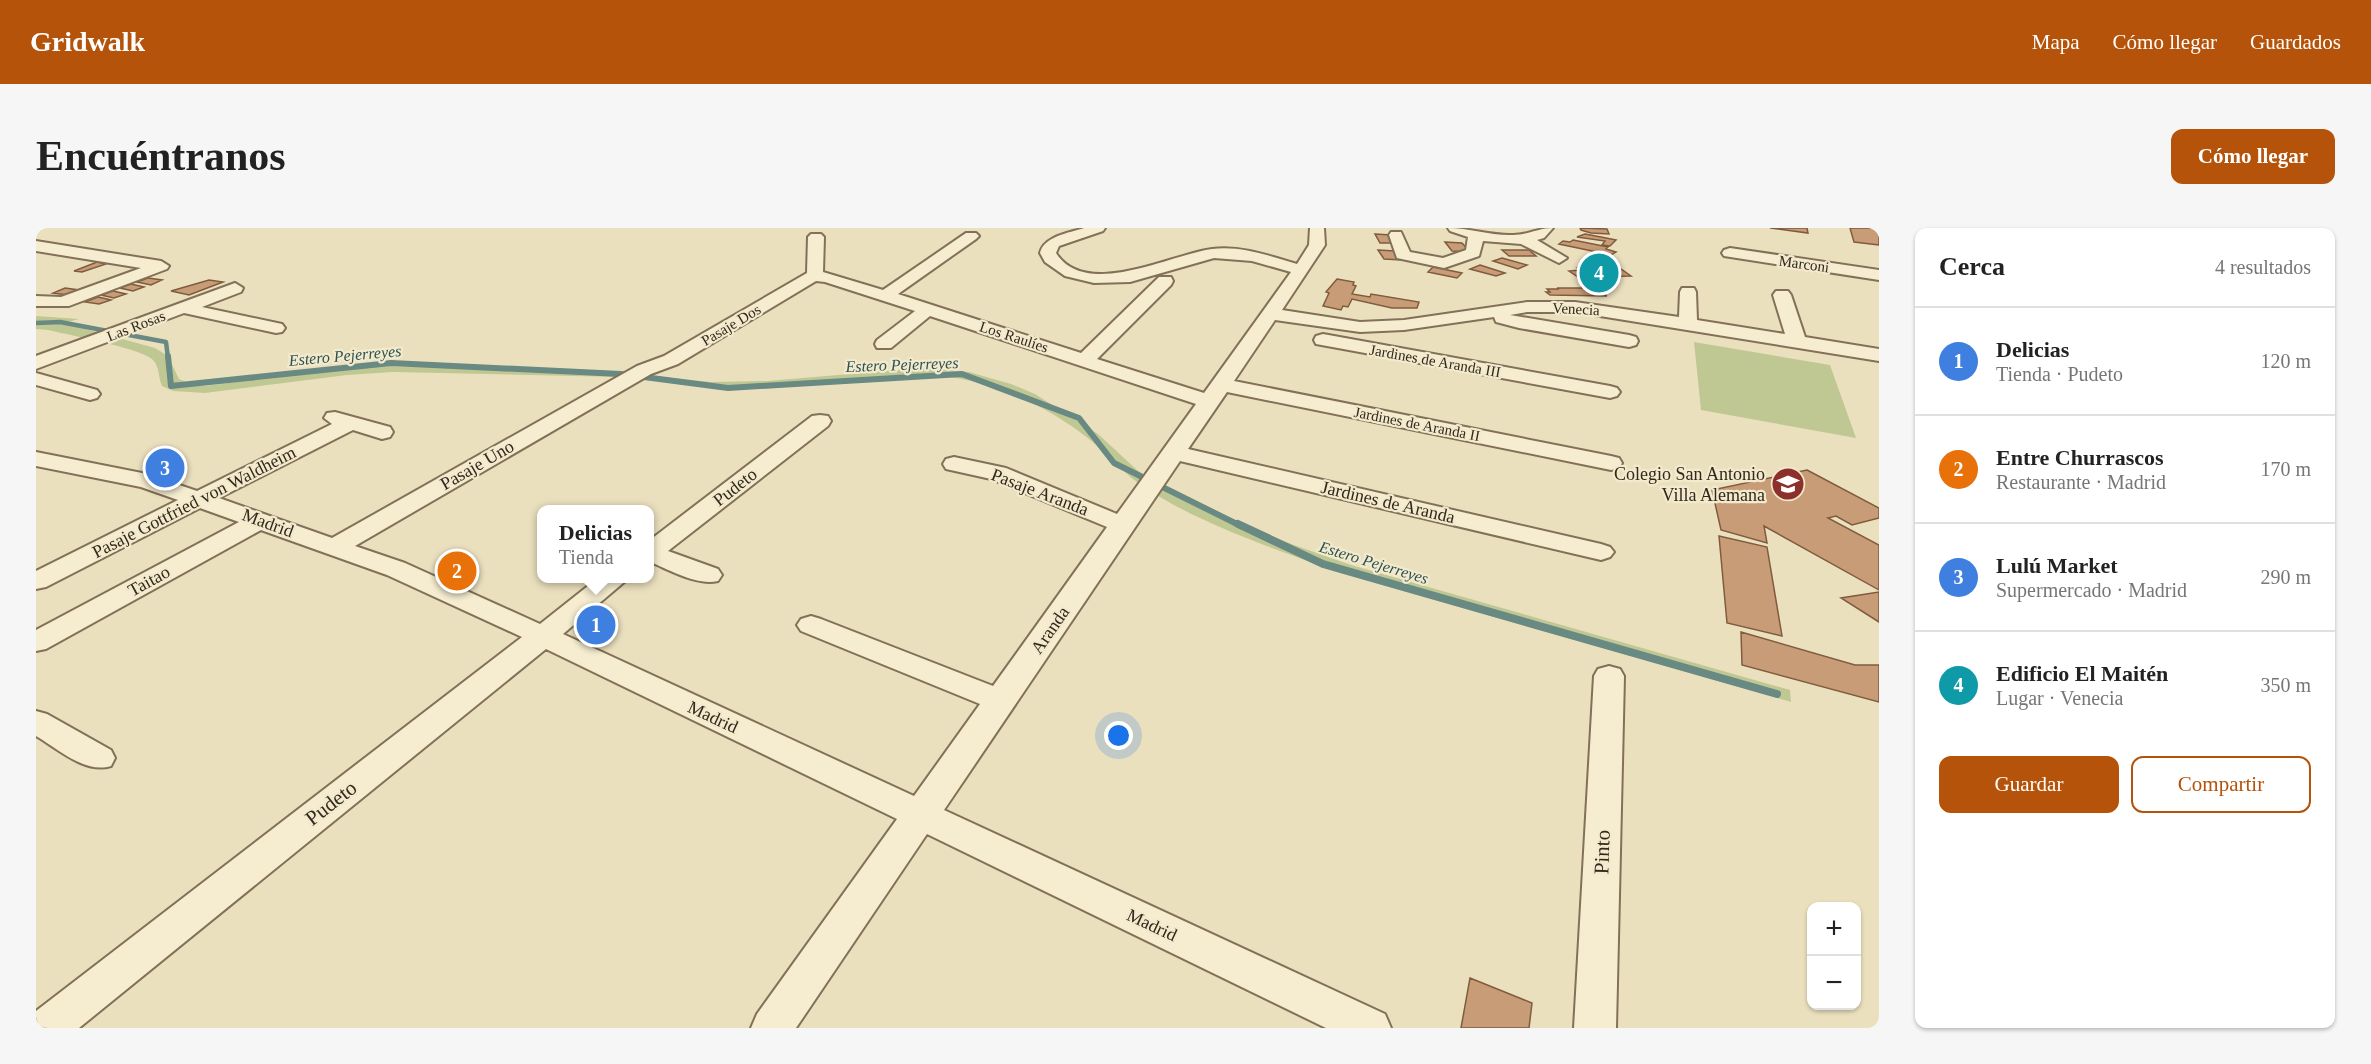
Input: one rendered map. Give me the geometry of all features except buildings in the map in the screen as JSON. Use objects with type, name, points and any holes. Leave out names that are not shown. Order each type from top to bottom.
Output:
[{"type":"street","points":[[1098,228],[1054,243],[1048,253],[1051,259],[1071,273],[1094,278],[1130,277],[1213,253],[1253,256],[1301,270]]},
{"type":"street","name":"Aranda","points":[[772,1028],[1266,322],[1317,245],[1317,228]]},
{"type":"street","points":[[1455,228],[1476,236],[1522,238],[1534,238],[1546,228]]},
{"type":"street","points":[[1396,235],[1403,255],[1444,262],[1473,253],[1476,236]]},
{"type":"street","points":[[886,296],[970,236]]},
{"type":"street","points":[[815,276],[816,237]]},
{"type":"street","points":[[1522,238],[1559,258]]},
{"type":"street","points":[[36,246],[167,266],[63,302],[36,301]]},
{"type":"street","name":"Marconi","points":[[1730,253],[1879,274]]},
{"type":"street","name":"Los Raulíes","points":[[815,276],[827,277],[1085,360],[1217,393]]},
{"type":"street","name":"Pasaje Dos","points":[[618,384],[644,370],[671,360],[806,279],[815,276]]},
{"type":"street","points":[[1085,360],[1165,281]]},
{"type":"street","name":"Las Rosas","points":[[36,363],[235,288]]},
{"type":"street","points":[[1688,292],[1688,324]]},
{"type":"street","points":[[1782,295],[1797,342]]},
{"type":"street","points":[[1306,298],[1300,308],[1304,311],[1359,322]]},
{"type":"street","name":"Venecia","points":[[1266,322],[1359,322],[1404,325],[1484,309],[1575,307],[1879,355]]},
{"type":"street","points":[[184,308],[276,328]]},
{"type":"street","points":[[884,345],[929,309]]},
{"type":"street","points":[[1484,309],[1519,323],[1629,341]]},
{"type":"street","name":"Jardines de Aranda III","points":[[1266,322],[1610,392]]},
{"type":"street","points":[[36,379],[90,394]]},
{"type":"street","name":"Pasaje Uno","points":[[335,547],[618,384]]},
{"type":"street","name":"Jardines de Aranda II","points":[[1217,393],[1611,463]]},
{"type":"street","points":[[326,415],[382,432]]},
{"type":"street","name":"Pudeto","points":[[654,550],[819,421]]},
{"type":"street","name":"Pasaje Gottfried von Waldheim","points":[[36,581],[351,423]]},
{"type":"street","name":"Jardines de Aranda","points":[[1174,453],[1601,552]]},
{"type":"street","name":"Madrid","points":[[36,459],[147,481],[200,498],[396,570],[542,635],[1370,1028]]},
{"type":"street","name":"Pasaje Aranda","points":[[954,464],[998,473],[1123,525]]},
{"type":"street","name":"Taitao","points":[[36,642],[261,520]]},
{"type":"street","points":[[654,554],[709,575]]},
{"type":"street","name":"Pudeto","points":[[47,1028],[611,583]]},
{"type":"street","points":[[811,625],[1001,701]]},
{"type":"street","name":"Pinto","points":[[1595,1028],[1609,676]]},
{"type":"street","points":[[36,722],[99,758]]},
{"type":"green space","points":[[36,316],[79,319],[64,323],[155,348],[168,356],[179,379],[205,386],[339,369],[387,366],[605,371],[711,382],[767,381],[921,368],[969,372],[1011,384],[1035,394],[1098,434],[1137,470],[1174,495],[1220,516],[1351,565],[1790,690],[1791,702],[1340,573],[1265,545],[1215,525],[1144,487],[1089,439],[1051,413],[1010,393],[967,380],[922,375],[721,388],[620,377],[393,372],[347,375],[205,393],[173,391],[162,386],[155,363],[146,355],[104,342],[36,329]]},
{"type":"green space","points":[[1694,342],[1830,365],[1856,438],[1701,410]]},
{"type":"waterway","name":"Estero Pejerreyes","points":[[36,323],[60,322],[166,342],[168,358]]},
{"type":"waterway","name":"Estero Pejerreyes","points":[[168,356],[171,386],[391,363],[621,374],[728,388],[962,374],[1079,418],[1114,463],[1241,526]]},
{"type":"waterway","name":"Estero Pejerreyes","points":[[1238,524],[1323,564],[1777,694]]},
{"type":"place","name":"Edificio El Maitén","points":[[1599,273]]},
{"type":"place","name":"Lulú Market","points":[[165,468]]},
{"type":"place","name":"Colegio San Antonio Villa Alemana","points":[[1788,484]]},
{"type":"place","name":"Entre Churrascos","points":[[457,571]]},
{"type":"place","name":"Delicias","points":[[596,625]]}]
